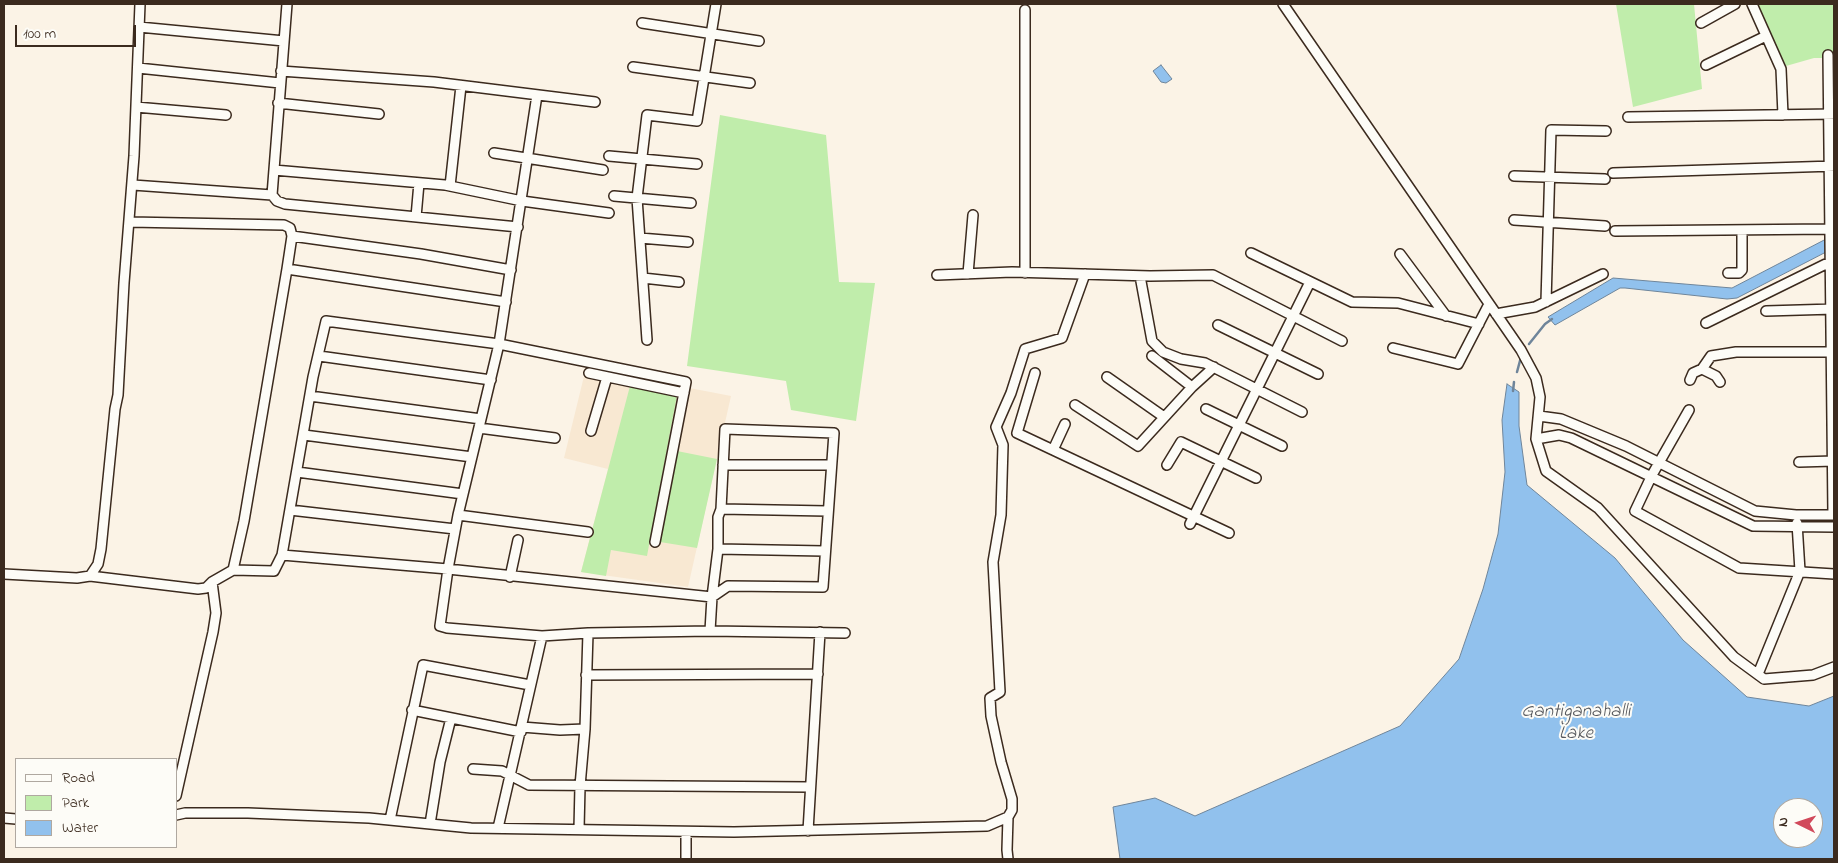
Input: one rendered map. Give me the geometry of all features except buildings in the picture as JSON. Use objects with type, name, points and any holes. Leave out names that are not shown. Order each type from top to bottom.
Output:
[{"type":"street","points":[[90,576],[98,564],[101,549],[118,395],[124,283],[133,185],[140,4]]},
{"type":"street","points":[[287,4],[280,71],[272,195],[277,201],[285,204],[518,227]]},
{"type":"street","points":[[647,340],[637,198],[647,115],[697,120],[716,4]]},
{"type":"street","points":[[1283,4],[1521,350],[1536,378],[1540,397],[1536,439],[1546,470],[1598,508],[1734,657],[1764,679],[1813,675],[1834,667]]},
{"type":"street","points":[[1700,23],[1735,4]]},
{"type":"street","points":[[1752,4],[1781,69],[1783,115]]},
{"type":"street","points":[[1025,10],[1025,272]]},
{"type":"street","points":[[642,23],[759,41]]},
{"type":"street","points":[[139,27],[284,42]]},
{"type":"street","points":[[1706,65],[1766,36]]},
{"type":"street","points":[[1539,416],[1561,418],[1626,446],[1755,511],[1796,515],[1834,515],[1833,370],[1831,352],[1832,259],[1830,240],[1832,166],[1831,66],[1828,55]]},
{"type":"street","points":[[633,67],[750,83]]},
{"type":"street","points":[[138,68],[280,83]]},
{"type":"street","points":[[280,71],[434,82],[595,102]]},
{"type":"street","points":[[450,186],[461,86]]},
{"type":"street","points":[[537,95],[499,344],[455,529],[440,626],[542,636],[588,633],[710,631],[845,633]]},
{"type":"street","points":[[278,103],[379,114]]},
{"type":"street","points":[[136,107],[226,115]]},
{"type":"street","points":[[1628,117],[1831,114]]},
{"type":"street","points":[[1546,302],[1552,130],[1606,131]]},
{"type":"street","points":[[494,153],[603,170]]},
{"type":"street","points":[[609,156],[697,164]]},
{"type":"street","points":[[1613,173],[1832,166]]},
{"type":"street","points":[[274,170],[450,186],[522,201],[609,213]]},
{"type":"street","points":[[1514,176],[1606,179]]},
{"type":"street","points":[[416,217],[420,183]]},
{"type":"street","points":[[133,185],[272,195]]},
{"type":"street","points":[[614,196],[691,203]]},
{"type":"street","points":[[968,274],[973,214]]},
{"type":"street","points":[[1514,220],[1605,226]]},
{"type":"street","points":[[130,222],[284,225],[290,228],[292,236],[287,269],[244,521],[233,570]]},
{"type":"street","points":[[1615,231],[1830,229]]},
{"type":"street","points":[[1728,273],[1739,273],[1742,270],[1742,230]]},
{"type":"street","points":[[292,236],[421,254],[511,270]]},
{"type":"street","points":[[640,238],[688,242]]},
{"type":"street","points":[[1251,253],[1352,302],[1398,303],[1479,324]]},
{"type":"street","points":[[1400,254],[1446,316]]},
{"type":"street","points":[[1706,323],[1832,259]]},
{"type":"street","points":[[287,269],[506,302]]},
{"type":"street","points":[[937,275],[1025,272],[1140,276],[1213,275],[1342,341]]},
{"type":"street","points":[[1008,859],[1008,817],[1012,810],[1012,799],[1001,762],[990,698],[1000,692],[994,562],[1001,515],[1003,445],[996,427],[1011,393],[1025,349],[1062,338],[1085,274]]},
{"type":"street","points":[[1496,314],[1535,307],[1603,274]]},
{"type":"street","points":[[1140,276],[1152,340],[1164,352],[1181,359],[1205,362],[1302,412]]},
{"type":"street","points":[[642,278],[679,282]]},
{"type":"street","points":[[1192,520],[1310,282]]},
{"type":"street","points":[[1393,348],[1458,364],[1490,304]]},
{"type":"street","points":[[1766,311],[1832,309]]},
{"type":"street","points":[[4,574],[77,578],[90,576],[198,589],[206,588],[212,582],[233,570],[274,571],[282,555],[310,396],[326,321],[499,344],[686,382],[655,542]]},
{"type":"street","points":[[1218,325],[1318,374]]},
{"type":"street","points":[[1690,380],[1693,373],[1702,369],[1711,356],[1736,352],[1831,352]]},
{"type":"street","points":[[319,356],[490,380]]},
{"type":"street","points":[[1152,356],[1192,387]]},
{"type":"street","points":[[1075,405],[1138,446],[1192,387],[1214,367]]},
{"type":"street","points":[[1702,369],[1716,376],[1720,382]]},
{"type":"street","points":[[589,373],[684,393]]},
{"type":"street","points":[[1035,373],[1017,433],[1192,520],[1229,533]]},
{"type":"street","points":[[591,431],[607,377]]},
{"type":"street","points":[[1107,378],[1164,417]]},
{"type":"street","points":[[310,396],[555,438]]},
{"type":"street","points":[[1206,409],[1282,446]]},
{"type":"street","points":[[1689,410],[1652,475],[1635,511],[1739,568],[1834,574]]},
{"type":"street","points":[[1053,450],[1065,424]]},
{"type":"street","points":[[282,555],[582,582],[712,597],[728,586],[823,587],[824,551],[834,433],[725,428],[721,509],[718,517],[718,549],[712,597],[710,631]]},
{"type":"street","points":[[304,434],[472,456]]},
{"type":"street","points":[[1536,439],[1559,435],[1572,438],[1652,475],[1753,526],[1834,527]]},
{"type":"street","points":[[1167,466],[1180,442],[1256,478]]},
{"type":"street","points":[[1798,462],[1833,461]]},
{"type":"street","points":[[723,465],[831,466]]},
{"type":"street","points":[[297,472],[463,494]]},
{"type":"street","points":[[721,509],[827,511]]},
{"type":"street","points":[[290,510],[455,529]]},
{"type":"street","points":[[458,515],[588,532]]},
{"type":"street","points":[[1758,674],[1800,571],[1796,515]]},
{"type":"street","points":[[510,577],[518,540]]},
{"type":"street","points":[[718,549],[824,551]]},
{"type":"street","points":[[178,787],[213,632],[216,613],[212,582]]},
{"type":"street","points":[[808,831],[820,632]]},
{"type":"street","points":[[579,829],[588,633]]},
{"type":"street","points":[[498,828],[542,636]]},
{"type":"street","points":[[390,820],[423,665],[530,685]]},
{"type":"street","points":[[586,675],[818,674]]},
{"type":"street","points":[[412,710],[522,729],[585,729]]},
{"type":"street","points":[[430,824],[440,762],[451,718]]},
{"type":"street","points":[[473,769],[502,771],[529,785],[810,787]]},
{"type":"street","points":[[178,815],[248,813],[369,818],[471,828],[686,832],[988,826],[1008,817]]},
{"type":"street","points":[[686,832],[686,859]]},
{"type":"shaded area","points":[[586,368],[731,396],[688,587],[581,572],[608,469],[564,458]]},
{"type":"green space","points":[[1616,4],[1694,4],[1702,89],[1633,107]]},
{"type":"green space","points":[[1757,4],[1834,4],[1834,58],[1814,58],[1786,66]]},
{"type":"green space","points":[[720,115],[826,135],[839,282],[875,283],[856,421],[791,410],[786,381],[687,366]]},
{"type":"green space","points":[[630,386],[677,395],[647,556],[611,550],[606,576],[581,572]]},
{"type":"green space","points":[[677,451],[717,459],[697,548],[660,542]]},
{"type":"water","points":[[1161,65],[1172,79],[1166,83],[1161,82],[1153,71]]},
{"type":"water","points":[[1828,238],[1828,251],[1737,298],[1727,299],[1620,288],[1555,325],[1548,317],[1613,278],[1732,288]]},
{"type":"water","name":"Gantiganahalli Lake","points":[[1507,384],[1519,392],[1519,426],[1527,485],[1615,558],[1683,640],[1747,697],[1809,706],[1834,696],[1834,859],[1120,859],[1113,807],[1155,798],[1195,816],[1400,726],[1459,659],[1483,589],[1498,534],[1505,472],[1502,420]]},
{"type":"waterway","points":[[1529,344],[1545,324],[1552,319]]},
{"type":"waterway","points":[[1517,372],[1521,357]]},
{"type":"waterway","points":[[1513,391],[1514,382]]}]
